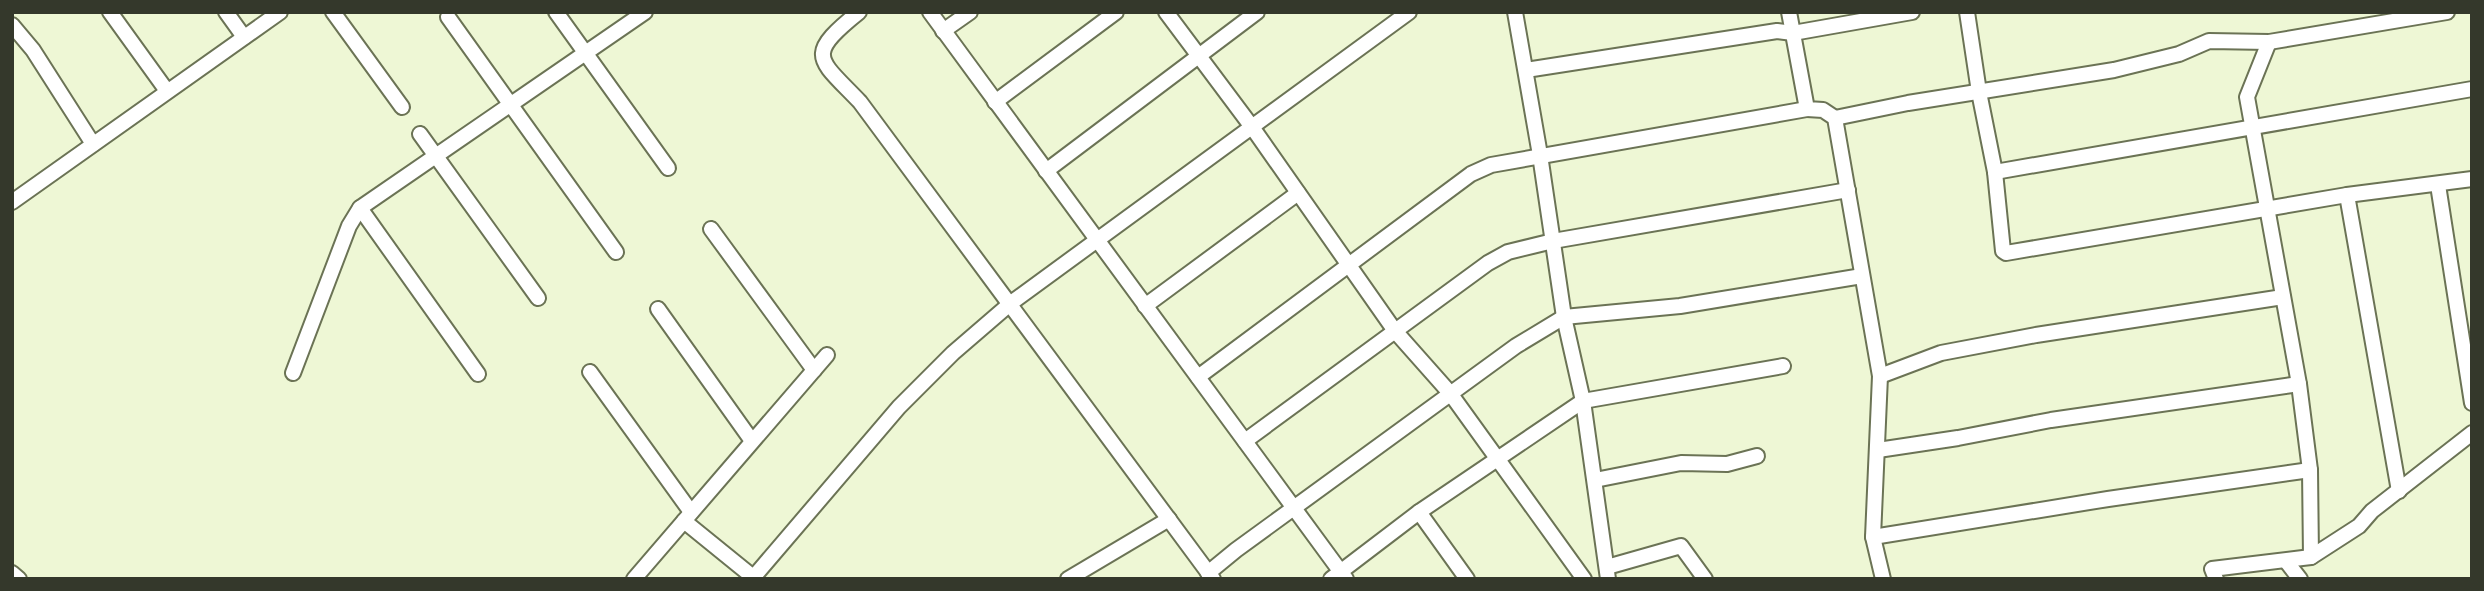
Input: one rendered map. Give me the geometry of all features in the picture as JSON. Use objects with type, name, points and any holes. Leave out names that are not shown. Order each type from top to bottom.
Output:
[{"type":"street","points":[[110,12],[167,91]]},
{"type":"street","points":[[226,12],[244,37]]},
{"type":"street","points":[[15,196],[280,12]]},
{"type":"street","points":[[333,12],[402,107]]},
{"type":"street","points":[[556,12],[668,168]]},
{"type":"street","points":[[293,373],[349,226],[360,208],[645,12]]},
{"type":"street","points":[[859,12],[825,43],[822,54],[826,67],[860,102],[1210,576],[1294,508],[1450,393],[1516,346],[1564,317],[1680,306],[1862,276]]},
{"type":"street","points":[[930,12],[1294,508],[1339,576],[1419,512],[1583,401],[1783,366]]},
{"type":"street","points":[[943,31],[970,12]]},
{"type":"street","points":[[995,102],[1116,12]]},
{"type":"street","points":[[1166,12],[1252,127],[1395,331],[1450,393],[1584,579]]},
{"type":"street","points":[[1046,171],[1257,12]]},
{"type":"street","points":[[590,372],[687,517],[752,578],[899,407],[953,353],[1011,303],[1409,12]]},
{"type":"street","points":[[1516,12],[1564,317],[1583,401],[1607,573],[1681,546],[1705,579]]},
{"type":"street","points":[[1789,12],[1807,109]]},
{"type":"street","points":[[1525,70],[1777,31],[1793,33],[1912,12]]},
{"type":"street","points":[[1967,12],[1994,172],[2003,251],[2008,254],[2347,195],[2472,179]]},
{"type":"street","points":[[1198,377],[1471,174],[1491,165],[1807,109],[1823,110],[1835,118],[1908,103],[2114,70],[2179,54],[2209,41],[2269,42],[2447,12]]},
{"type":"street","points":[[448,17],[616,252]]},
{"type":"street","points":[[12,25],[33,50],[93,144]]},
{"type":"street","points":[[2269,42],[2248,97],[2299,384],[2310,470],[2311,557]]},
{"type":"street","points":[[1994,172],[2472,89]]},
{"type":"street","points":[[1835,118],[1880,376],[1872,537],[1883,579]]},
{"type":"street","points":[[420,134],[537,298]]},
{"type":"street","points":[[2438,185],[2472,403]]},
{"type":"street","points":[[1245,441],[1488,262],[1508,253],[1553,241],[1848,190]]},
{"type":"street","points":[[1145,306],[1298,193]]},
{"type":"street","points":[[2347,195],[2399,491]]},
{"type":"street","points":[[360,208],[478,374]]},
{"type":"street","points":[[711,229],[814,370]]},
{"type":"street","points":[[1880,376],[1941,353],[2036,335],[2283,297]]},
{"type":"street","points":[[658,309],[752,441]]},
{"type":"street","points":[[634,579],[827,355]]},
{"type":"street","points":[[1878,450],[2052,420],[2299,384]]},
{"type":"street","points":[[2216,579],[2212,569],[2311,557],[2358,526],[2472,433]]},
{"type":"street","points":[[1595,480],[1681,463],[1727,464],[1757,456]]},
{"type":"street","points":[[1872,537],[2310,470]]},
{"type":"street","points":[[1419,512],[1467,579]]},
{"type":"street","points":[[1075,577],[1169,519]]},
{"type":"street","points":[[2286,561],[2300,579]]},
{"type":"street","points":[[12,573],[19,579]]}]
